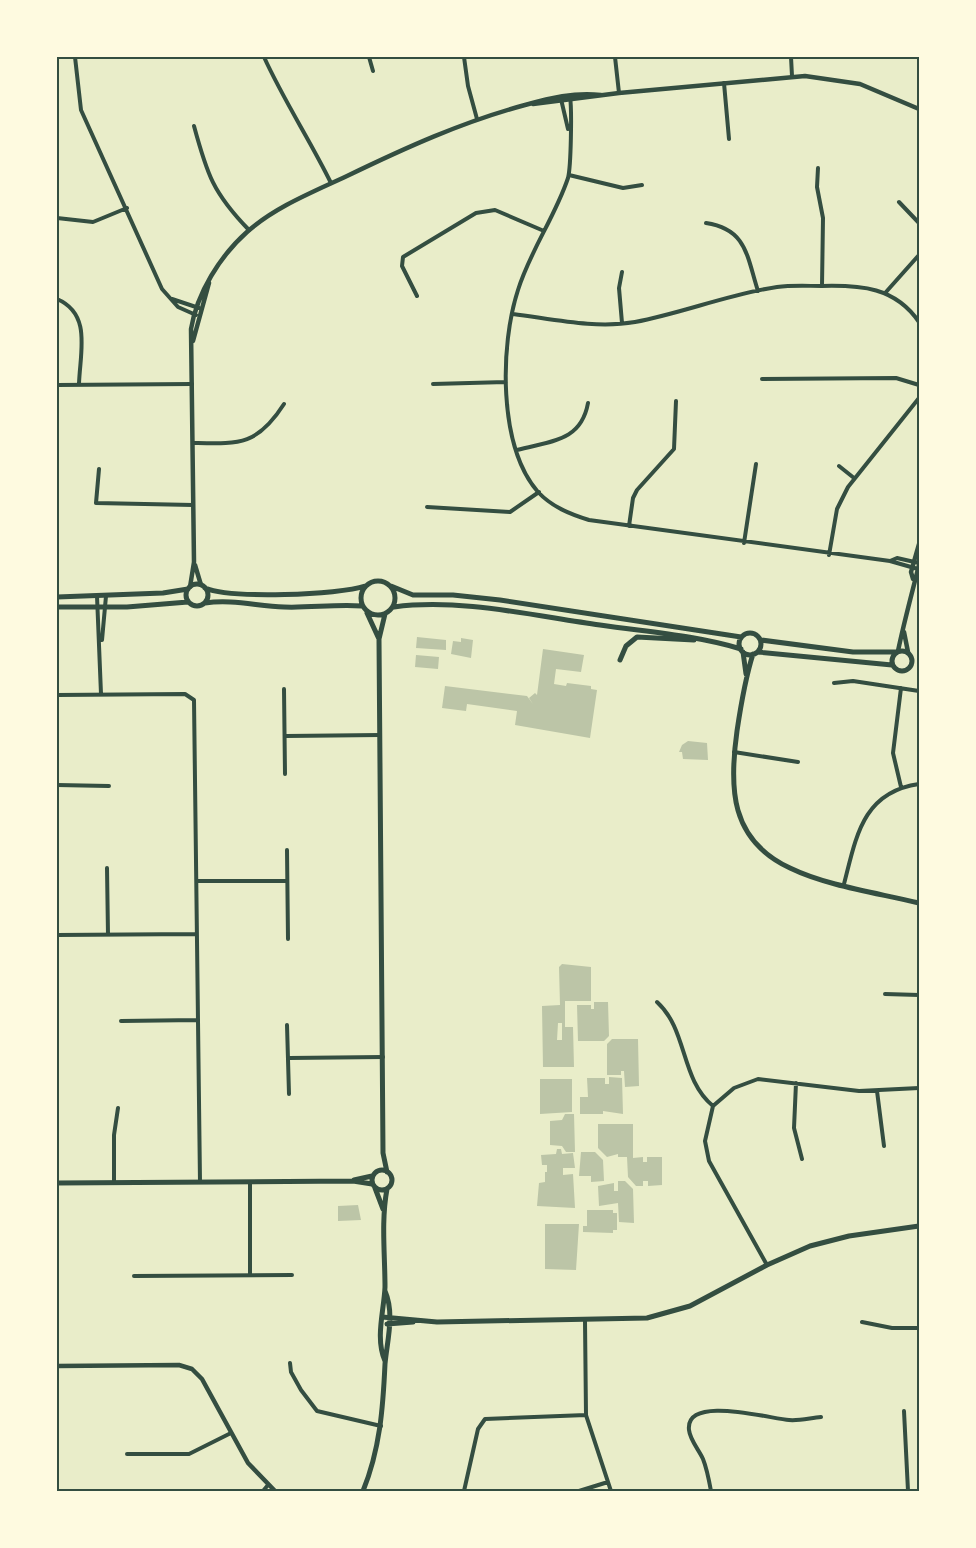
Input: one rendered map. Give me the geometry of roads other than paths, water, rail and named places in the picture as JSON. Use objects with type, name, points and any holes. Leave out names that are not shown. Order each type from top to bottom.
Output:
[{"type":"main road","points":[[57,597],[174,592],[203,586],[231,593],[334,593],[381,581],[413,595],[453,595],[500,600],[741,637],[750,633],[760,640],[862,652],[897,651],[919,659]]},
{"type":"main road","points":[[203,586],[208,597],[205,603]]},
{"type":"main road","points":[[365,586],[361,596],[364,608],[379,639]]},
{"type":"main road","points":[[391,586],[396,596],[394,607]]},
{"type":"main road","points":[[188,602],[186,595],[189,588]]},
{"type":"main road","points":[[57,607],[106,607],[188,602],[196,606],[205,603],[236,601],[286,607],[342,604],[364,608],[375,615],[385,615]]},
{"type":"main road","points":[[385,1361],[382,1353],[385,1291],[383,1211],[387,1189],[392,1181],[387,1172],[383,1153],[379,639],[385,615],[394,607],[416,604],[475,607],[698,639],[756,653],[892,665],[900,671],[919,668]]},
{"type":"main road","points":[[620,660],[626,646],[637,637],[687,642],[698,639]]},
{"type":"main road","points":[[741,637],[746,675]]},
{"type":"main road","points":[[760,640],[746,675],[734,752],[733,795],[743,824],[757,844],[776,861],[792,869],[919,903]]},
{"type":"main road","points":[[892,665],[891,659],[897,651]]},
{"type":"main road","points":[[909,654],[909,668]]},
{"type":"main road","points":[[383,1153],[374,1174],[374,1186],[383,1211]]},
{"type":"main road","points":[[353,1181],[387,1172]]},
{"type":"main road","points":[[57,1184],[353,1181],[387,1189]]},
{"type":"main road","points":[[382,1321],[626,1320],[668,1313],[710,1297],[767,1265],[810,1246],[838,1238],[919,1226]]},
{"type":"main road","points":[[363,1491],[381,1426],[389,1321],[389,1300],[385,1291]]},
{"type":"street","points":[[75,57],[81,110],[162,289],[178,307],[200,316]]},
{"type":"street","points":[[264,57],[283,99],[310,141],[332,183]]},
{"type":"street","points":[[369,57],[373,71]]},
{"type":"street","points":[[464,57],[468,86],[477,119]]},
{"type":"street","points":[[615,57],[619,93]]},
{"type":"street","points":[[791,57],[792,76]]},
{"type":"street","points":[[189,588],[194,562],[192,344],[194,314],[210,280],[232,247],[249,230],[276,211],[425,139],[477,119],[529,104],[792,76],[830,78],[860,84],[919,109]]},
{"type":"street","points":[[724,82],[729,139]]},
{"type":"street","points":[[570,98],[569,175],[521,280],[513,314],[506,382],[507,410],[517,450],[530,480],[555,507],[589,520],[829,555],[890,561],[911,568],[919,566]]},
{"type":"street","points":[[561,99],[569,133]]},
{"type":"street","points":[[194,126],[207,173],[215,192],[249,230]]},
{"type":"street","points":[[818,168],[818,187],[823,218],[822,286]]},
{"type":"street","points":[[569,175],[623,188],[642,186]]},
{"type":"street","points":[[899,202],[919,223]]},
{"type":"street","points":[[57,218],[93,222],[127,208]]},
{"type":"street","points":[[417,296],[402,266],[403,257],[476,213],[495,210],[544,231]]},
{"type":"street","points":[[706,223],[727,228],[740,239],[758,291]]},
{"type":"street","points":[[886,293],[893,281],[919,255]]},
{"type":"street","points":[[622,272],[619,288],[622,323]]},
{"type":"street","points":[[192,344],[210,280]]},
{"type":"street","points":[[513,314],[588,324],[622,323],[788,286],[866,286],[886,293],[907,308],[919,322]]},
{"type":"street","points":[[169,298],[203,309]]},
{"type":"street","points":[[57,299],[68,304],[78,315],[82,330],[80,384]]},
{"type":"street","points":[[762,379],[896,378],[919,385]]},
{"type":"street","points":[[433,384],[506,382]]},
{"type":"street","points":[[57,385],[192,384]]},
{"type":"street","points":[[829,555],[837,509],[854,478],[919,398]]},
{"type":"street","points":[[629,526],[637,490],[674,449],[676,401]]},
{"type":"street","points":[[517,450],[577,430],[585,419],[588,403]]},
{"type":"street","points":[[193,443],[245,442],[267,427],[284,404]]},
{"type":"street","points":[[744,543],[756,464]]},
{"type":"street","points":[[838,466],[854,478]]},
{"type":"street","points":[[99,469],[96,503],[193,505]]},
{"type":"street","points":[[427,507],[510,512],[539,492]]},
{"type":"street","points":[[913,579],[911,568],[919,544]]},
{"type":"street","points":[[890,561],[897,558],[913,561],[919,566]]},
{"type":"street","points":[[194,562],[203,586]]},
{"type":"street","points":[[897,651],[904,632],[913,579],[919,566]]},
{"type":"street","points":[[97,596],[101,644],[101,694]]},
{"type":"street","points":[[101,644],[106,596]]},
{"type":"street","points":[[904,632],[909,654]]},
{"type":"street","points":[[834,683],[852,681],[919,691]]},
{"type":"street","points":[[901,688],[893,753],[901,788]]},
{"type":"street","points":[[284,689],[285,774]]},
{"type":"street","points":[[57,695],[185,694],[194,700],[200,1182]]},
{"type":"street","points":[[286,736],[380,735]]},
{"type":"street","points":[[734,752],[798,762]]},
{"type":"street","points":[[844,884],[862,822],[878,801],[901,788],[919,784]]},
{"type":"street","points":[[57,785],[109,786]]},
{"type":"street","points":[[287,850],[288,939]]},
{"type":"street","points":[[107,868],[108,935]]},
{"type":"street","points":[[197,881],[286,881]]},
{"type":"street","points":[[57,935],[197,934]]},
{"type":"street","points":[[885,994],[919,995]]},
{"type":"street","points":[[657,1002],[669,1015],[697,1090],[713,1106]]},
{"type":"street","points":[[121,1022],[198,1020]]},
{"type":"street","points":[[287,1025],[289,1094]]},
{"type":"street","points":[[289,1058],[383,1057]]},
{"type":"street","points":[[767,1265],[709,1161],[705,1141],[713,1106],[727,1092],[750,1081],[767,1079],[877,1091],[919,1088]]},
{"type":"street","points":[[796,1083],[794,1128],[802,1159]]},
{"type":"street","points":[[877,1091],[884,1146]]},
{"type":"street","points":[[114,1183],[114,1135],[118,1108]]},
{"type":"street","points":[[250,1182],[250,1275]]},
{"type":"street","points":[[134,1276],[292,1275]]},
{"type":"street","points":[[585,1321],[586,1415],[611,1491]]},
{"type":"street","points":[[862,1322],[892,1328],[919,1328]]},
{"type":"street","points":[[290,1363],[291,1372],[301,1390],[317,1410],[381,1426]]},
{"type":"street","points":[[57,1366],[186,1366],[202,1378],[248,1463],[275,1491]]},
{"type":"street","points":[[711,1491],[704,1461],[689,1433],[689,1422],[693,1417],[702,1413],[736,1410],[789,1420],[821,1417]]},
{"type":"street","points":[[904,1410],[908,1491]]},
{"type":"street","points":[[464,1491],[478,1429],[485,1419],[586,1415]]},
{"type":"street","points":[[127,1454],[189,1454],[231,1433]]},
{"type":"street","points":[[579,1491],[608,1482]]},
{"type":"street","points":[[263,1491],[268,1485]]}]
